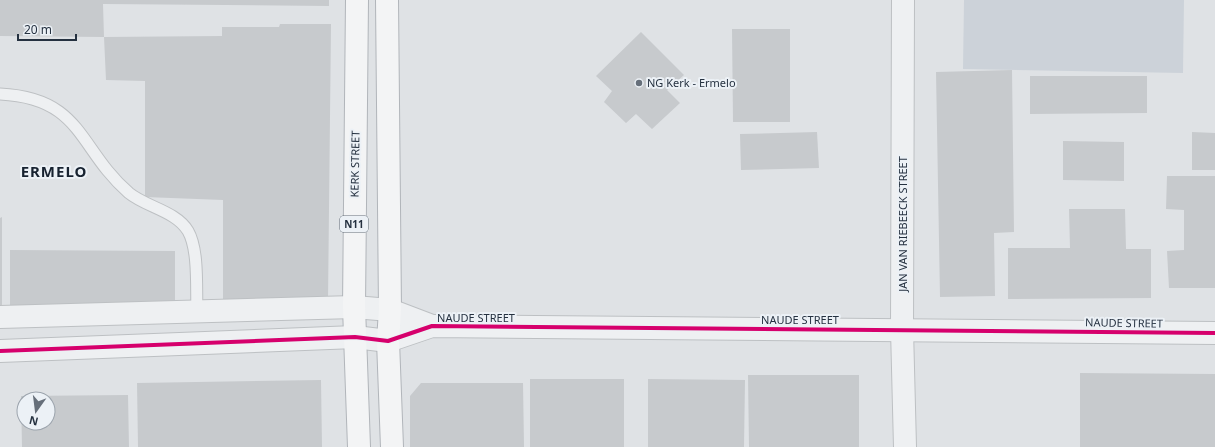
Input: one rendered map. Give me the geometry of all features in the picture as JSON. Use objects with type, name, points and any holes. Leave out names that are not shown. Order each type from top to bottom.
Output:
[{"type":"highway","name":"KERK STREET","points":[[357,0],[354,307],[359,447]]},
{"type":"highway","points":[[387,0],[390,310],[388,341],[392,447]]},
{"type":"street","name":"JAN VAN RIEBEECK STREET","points":[[903,0],[902,330],[905,447]]},
{"type":"street","name":"NAUDE STREET","points":[[0,317],[354,307],[390,310],[432,326]]},
{"type":"street","name":"NAUDE STREET","points":[[388,341],[432,326],[1215,333]]},
{"type":"street","points":[[0,350],[355,337],[388,341]]},
{"type":"lane","points":[[0,94],[27,97],[52,106],[67,117],[80,131],[103,166],[131,194],[180,221],[187,229],[194,248],[197,312]]},
{"type":"shaded area","points":[[964,0],[1184,0],[1183,73],[963,69]]},
{"type":"building","points":[[0,0],[329,0],[329,6],[103,4],[104,37],[0,36]]},
{"type":"building","points":[[280,24],[331,24],[328,301],[223,302],[223,200],[145,197],[145,81],[106,80],[104,37],[222,36],[222,27],[279,27]]},
{"type":"building","points":[[732,29],[790,29],[790,122],[733,122]]},
{"type":"building","name":"NG Kerk - Ermelo","points":[[641,32],[684,75],[667,90],[680,103],[652,129],[636,114],[626,123],[604,102],[612,91],[596,76]]},
{"type":"building","points":[[1012,70],[1014,232],[994,233],[995,296],[940,297],[936,72]]},
{"type":"building","points":[[1030,76],[1147,76],[1147,113],[1030,114]]},
{"type":"building","points":[[817,132],[819,168],[741,170],[740,134]]},
{"type":"building","points":[[1192,132],[1215,133],[1215,170],[1192,170]]},
{"type":"building","points":[[1063,141],[1124,142],[1124,181],[1063,180]]},
{"type":"building","points":[[1167,176],[1215,176],[1215,288],[1169,288],[1167,251],[1184,250],[1184,210],[1166,209]]},
{"type":"building","points":[[1069,209],[1125,209],[1126,249],[1151,249],[1151,298],[1008,299],[1008,248],[1070,248]]},
{"type":"building","points":[[2,217],[2,309],[0,309],[0,218]]},
{"type":"building","points":[[10,250],[175,251],[175,309],[10,308]]},
{"type":"building","points":[[1080,373],[1215,374],[1215,447],[1080,447]]},
{"type":"building","points":[[748,375],[859,375],[859,447],[749,447]]},
{"type":"building","points":[[530,379],[624,379],[624,447],[530,447]]},
{"type":"building","points":[[648,379],[745,380],[744,447],[648,447]]},
{"type":"building","points":[[321,380],[322,447],[138,447],[137,383]]},
{"type":"building","points":[[421,383],[523,383],[524,447],[410,447],[410,396]]},
{"type":"building","points":[[128,395],[129,447],[22,447],[22,431],[56,431],[56,396]]},
{"type":"cycle path","points":[[0,351],[355,337],[388,341],[432,326],[1215,333]]},
{"type":"place","name":"NG Kerk - Ermelo","points":[[639,83]]},
{"type":"district","name":"ERMELO","points":[[54,172]]}]
